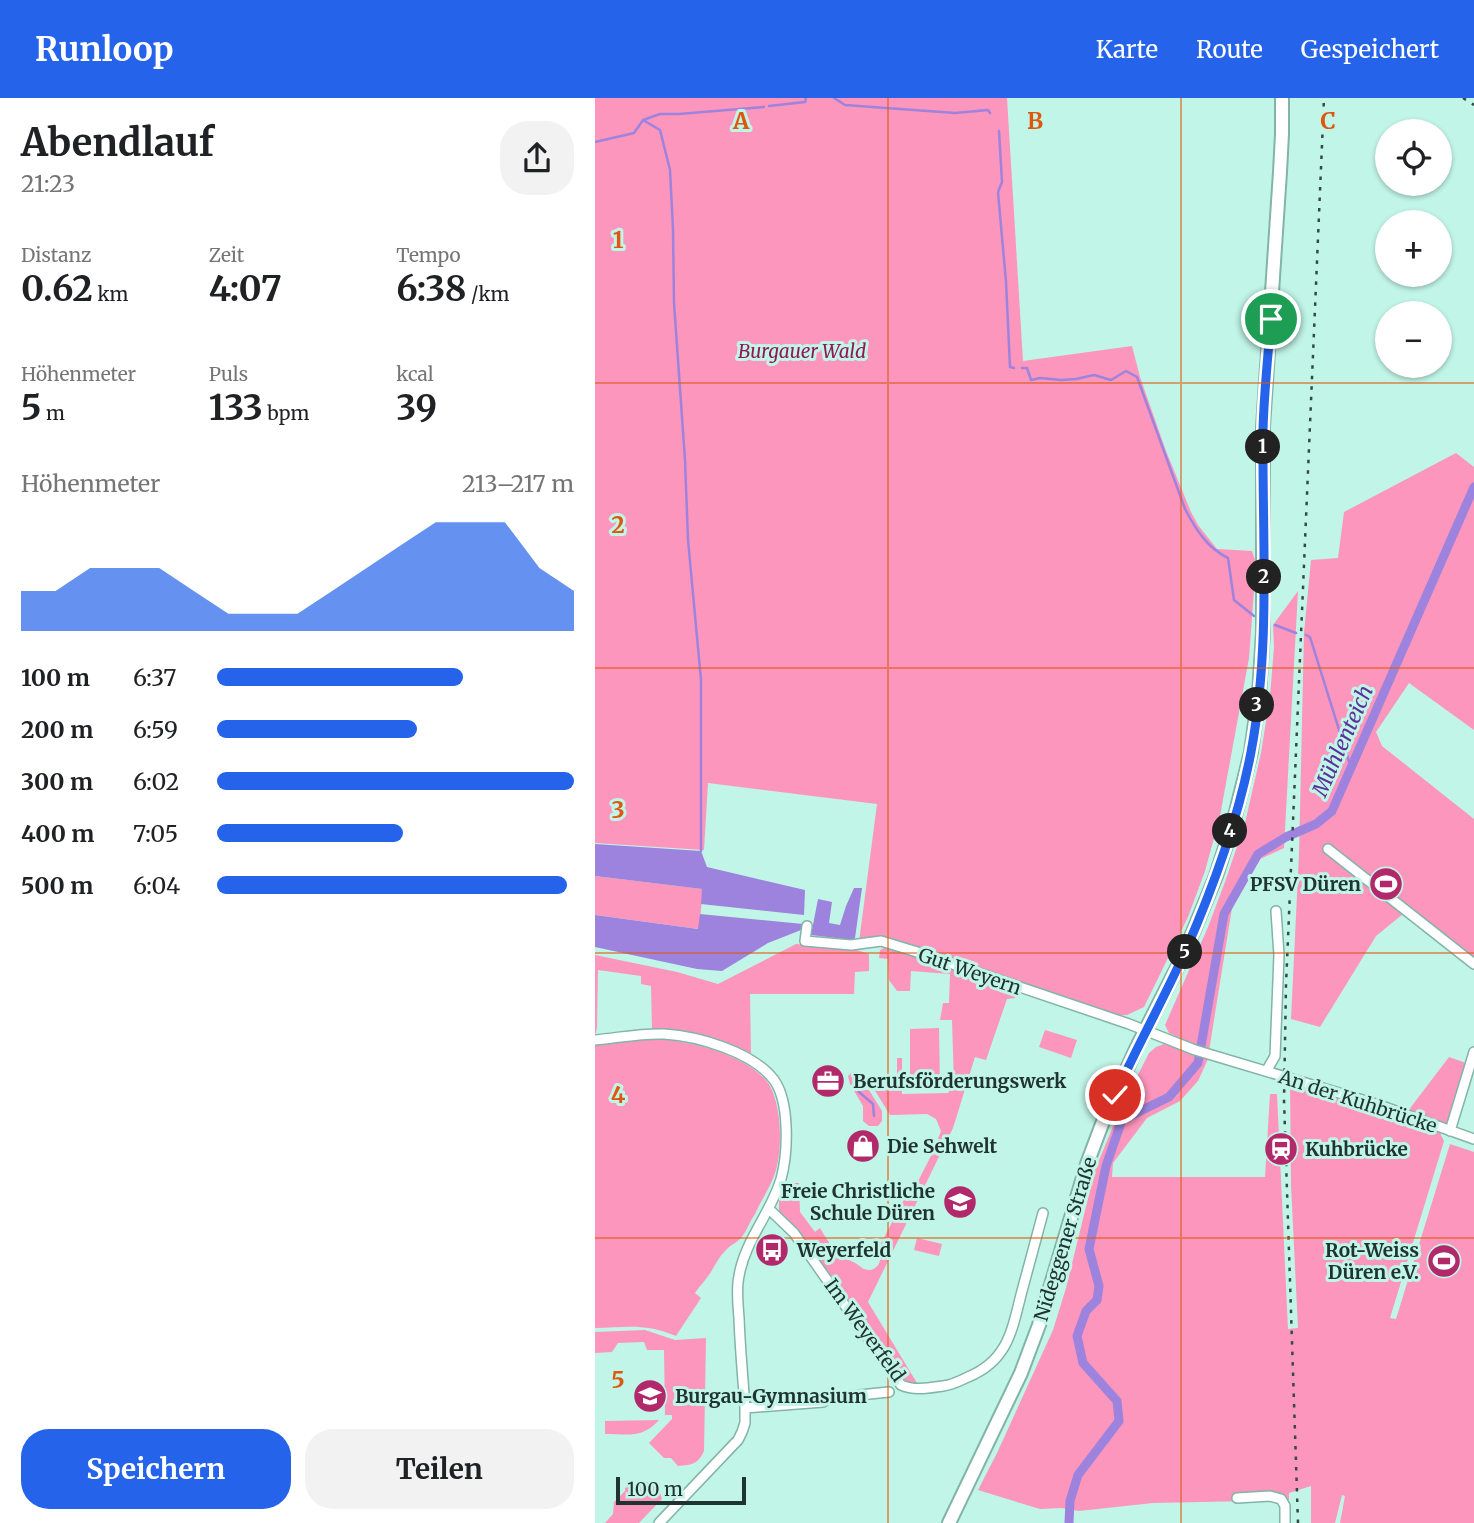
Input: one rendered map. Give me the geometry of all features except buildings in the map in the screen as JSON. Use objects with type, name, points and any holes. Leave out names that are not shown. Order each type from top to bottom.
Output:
[{"type":"main road","name":"Nideggener Straße","points":[[949,1523],[1021,1373],[1039,1325],[1087,1164],[1115,1095],[1184,954],[1207,899],[1234,820],[1251,752],[1259,694],[1263,632],[1263,427],[1280,172],[1282,98]]},
{"type":"street","points":[[1328,849],[1474,964]]},
{"type":"street","name":"An der Kuhbrücke","points":[[1267,1070],[1275,1056],[1279,955],[1276,911]]},
{"type":"street","name":"Gut Weyern","points":[[807,926],[805,941],[851,945],[881,942],[966,968],[1146,1030]]},
{"type":"street","name":"An der Kuhbrücke","points":[[1146,1030],[1210,1055],[1376,1104],[1474,1139]]},
{"type":"street","points":[[595,1040],[653,1034],[695,1039],[725,1048],[751,1061],[774,1080],[782,1094],[785,1108],[785,1157],[782,1175],[769,1209],[747,1247],[737,1286],[745,1423],[738,1440],[659,1523]]},
{"type":"street","name":"An der Kuhbrücke","points":[[1450,1131],[1474,1052]]},
{"type":"street","name":"Im Weyerfeld","points":[[769,1209],[794,1233],[901,1385],[907,1388],[952,1385],[979,1373],[1000,1355],[1012,1332],[1043,1213]]},
{"type":"street","points":[[745,1408],[823,1402],[830,1398],[889,1392]]},
{"type":"street","points":[[1237,1498],[1270,1496],[1281,1499],[1285,1506],[1285,1523]]},
{"type":"green space","name":"Burgauer Wald","points":[[595,98],[1007,98],[1023,361],[1132,346],[1166,451],[1198,525],[1217,549],[1252,551],[1256,563],[1249,658],[1220,816],[1205,871],[1188,917],[1144,1007],[1127,1015],[1112,1016],[920,950],[859,942],[877,804],[708,783],[704,850],[595,843]]},
{"type":"green space","points":[[1456,453],[1474,467],[1474,730],[1409,683],[1376,732],[1382,746],[1474,819],[1474,970],[1403,914],[1376,936],[1320,1027],[1291,1019],[1299,854],[1304,633],[1311,560],[1338,558],[1344,512]]},
{"type":"green space","points":[[1298,591],[1284,848],[1260,859],[1232,908],[1209,1051],[1169,1033],[1165,1025],[1208,927],[1245,823],[1261,753],[1270,696],[1273,625]]},
{"type":"green space","points":[[595,876],[703,889],[699,929],[595,915]]},
{"type":"green space","points":[[796,944],[854,949],[869,954],[869,971],[855,972],[854,994],[750,994],[751,1054],[703,1036],[652,1029],[651,986],[641,984],[641,976],[598,970],[595,1033],[595,955],[677,972],[718,984]]},
{"type":"green space","points":[[884,948],[918,957],[1016,994],[1015,998],[1007,999],[986,1060],[975,1057],[953,1128],[868,1302],[917,1383],[905,1384],[797,1230],[779,1212],[779,1201],[786,1183],[799,1183],[800,1212],[815,1232],[820,1228],[840,1255],[863,1269],[873,1269],[880,1261],[878,1249],[909,1190],[914,1189],[933,1152],[941,1131],[936,1119],[927,1114],[890,1115],[869,1081],[897,1081],[897,1058],[902,1058],[902,1094],[948,1093],[954,1084],[952,1020],[940,1020],[943,1003],[949,1003],[950,974],[911,971],[910,991],[897,991],[889,980],[888,959],[879,958],[880,950]]},
{"type":"green space","points":[[939,1028],[940,1087],[910,1087],[910,1029]]},
{"type":"green space","points":[[1045,1030],[1077,1040],[1071,1058],[1039,1047]]},
{"type":"green space","points":[[654,1039],[701,1046],[749,1066],[770,1086],[777,1106],[780,1131],[777,1166],[770,1186],[742,1237],[723,1253],[695,1293],[701,1298],[676,1336],[646,1327],[595,1328],[595,1045]]},
{"type":"green space","points":[[1164,1044],[1208,1059],[1198,1081],[1180,1101],[1147,1118],[1113,1163],[1112,1177],[1265,1177],[1270,1094],[1277,1094],[1288,1329],[1298,1328],[1291,1185],[1290,1081],[1375,1108],[1440,1133],[1444,1141],[1390,1318],[1396,1319],[1450,1144],[1474,1152],[1474,1523],[1340,1523],[1345,1496],[1342,1495],[1335,1523],[1311,1523],[1311,1486],[1289,1493],[1289,1500],[1153,1503],[1079,1511],[1062,1508],[1040,1509],[978,1490],[1053,1330],[1095,1170],[1119,1112],[1149,1053]]},
{"type":"green space","points":[[1449,1057],[1466,1063],[1447,1123],[1409,1112],[1411,1107]]},
{"type":"green space","points":[[855,1072],[882,1111],[882,1121],[878,1126],[869,1126],[863,1121],[863,1106],[848,1076]]},
{"type":"green space","points":[[917,1238],[942,1244],[939,1256],[914,1250]]},
{"type":"green space","points":[[645,1330],[675,1340],[706,1338],[704,1451],[697,1461],[691,1464],[678,1466],[671,1458],[664,1458],[649,1443],[672,1419],[672,1415],[665,1415],[664,1350],[647,1350],[644,1342],[618,1343],[612,1352],[595,1353],[595,1332]]},
{"type":"green space","points":[[659,1420],[641,1433],[605,1434],[605,1421]]},
{"type":"green space","points":[[642,1480],[658,1486],[662,1499],[639,1523],[605,1523],[613,1514],[614,1502],[625,1488]]},
{"type":"shaded area","points":[[595,844],[701,851],[707,867],[805,890],[804,915],[701,904],[702,889],[595,876]]},
{"type":"shaded area","points":[[854,888],[862,888],[855,938],[852,940],[811,935],[818,899],[832,902],[829,923],[840,925]]},
{"type":"shaded area","points":[[700,914],[803,924],[801,930],[768,943],[722,971],[697,969],[595,947],[595,915],[698,929]]},
{"type":"waterway","points":[[769,106],[805,102],[806,98]]},
{"type":"waterway","points":[[834,98],[845,105],[955,113],[988,110],[990,113]]},
{"type":"waterway","points":[[595,142],[634,133],[643,120],[660,114],[764,107]]},
{"type":"waterway","points":[[643,120],[660,130],[670,170],[674,303],[688,540],[701,680],[701,851]]},
{"type":"waterway","points":[[999,131],[1002,182],[998,192],[1010,367],[1014,368]]},
{"type":"waterway","points":[[1022,368],[1027,368],[1031,380],[1076,379],[1094,375],[1111,380],[1126,371],[1137,377],[1185,509],[1208,543],[1228,558],[1234,600],[1254,616]]},
{"type":"waterway","name":"Mühlenteich","points":[[1069,1523],[1070,1501],[1078,1475],[1119,1421],[1117,1401],[1083,1363],[1077,1336],[1086,1311],[1097,1300],[1099,1286],[1089,1249],[1106,1166],[1122,1120],[1169,1097],[1198,1063],[1224,914],[1258,854],[1286,837],[1316,824],[1332,811],[1474,487]]},
{"type":"waterway","points":[[1275,625],[1296,633]]},
{"type":"waterway","points":[[1306,635],[1310,637],[1351,768]]},
{"type":"waterway","points":[[854,1078],[859,1092],[873,1104],[874,1116]]},
{"type":"railway","points":[[1298,1523],[1284,1100],[1286,985],[1324,98]]},
{"type":"railway","points":[[1463,98],[1474,105]]},
{"type":"place","name":"PFSV Düren","points":[[1386,884]]},
{"type":"place","name":"Berufsförderungswerk","points":[[828,1081]]},
{"type":"place","name":"Die Sehwelt","points":[[863,1146]]},
{"type":"place","name":"Kuhbrücke","points":[[1281,1149]]},
{"type":"place","name":"Freie Christliche Schule Düren","points":[[960,1202]]},
{"type":"place","name":"Weyerfeld","points":[[772,1250]]},
{"type":"place","name":"Rot-Weiss Düren e.V.","points":[[1444,1261]]},
{"type":"place","name":"Burgau-Gymnasium","points":[[650,1396]]},
{"type":"route","points":[[1115,1095],[1184,954],[1207,899],[1234,820],[1251,752],[1259,694],[1263,629],[1263,427],[1271,319]]}]
